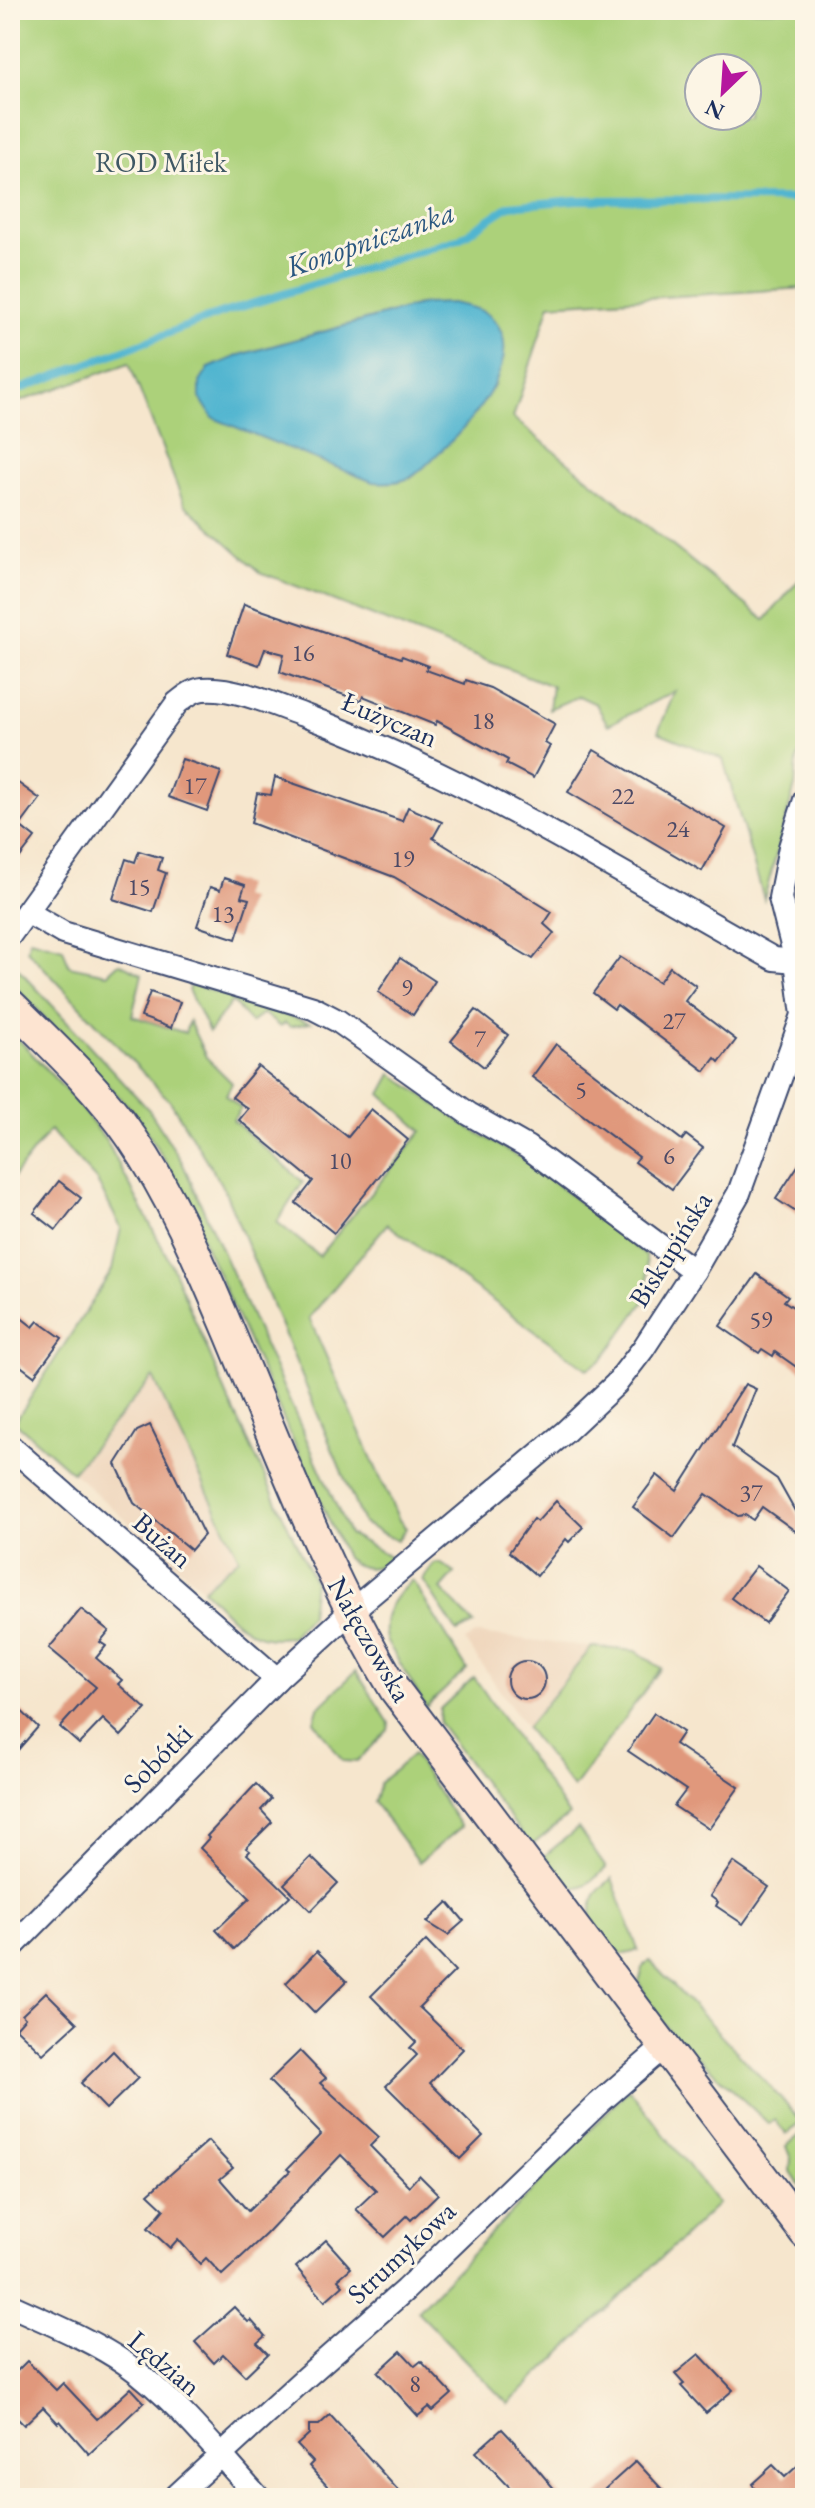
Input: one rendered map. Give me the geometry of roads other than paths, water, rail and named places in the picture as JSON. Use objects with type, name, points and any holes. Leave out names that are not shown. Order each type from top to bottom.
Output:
[{"type":"main road","name":"Nałęczowska","points":[[10,1004],[90,1085],[132,1138],[157,1179],[208,1284],[350,1612],[395,1690],[805,2233]]},
{"type":"street","name":"Łużyczan","points":[[10,935],[177,703],[201,689],[216,689],[277,706],[357,735],[421,763],[774,959],[796,961]]},
{"type":"street","name":"Biskupińska","points":[[350,1612],[470,1514],[602,1399],[643,1349],[694,1271],[739,1193],[803,1015],[796,961],[780,898],[790,847],[805,800]]},
{"type":"street","points":[[27,912],[63,933],[313,1008],[338,1021],[469,1114],[527,1147],[694,1271]]},
{"type":"street","name":"Bużan","points":[[10,1446],[277,1679]]},
{"type":"street","name":"Sobótki","points":[[10,1949],[277,1679],[350,1612]]},
{"type":"street","name":"Strumykowa","points":[[174,2498],[405,2290],[599,2103],[665,2046]]},
{"type":"street","name":"Lędzian","points":[[10,2305],[76,2335],[124,2363],[162,2394],[259,2498]]},
{"type":"water","points":[[452,303],[479,310],[492,318],[502,334],[504,351],[500,370],[492,388],[467,424],[422,469],[405,480],[373,482],[213,418],[200,398],[200,382],[209,368],[240,355],[423,304]]},
{"type":"waterway","name":"Konopniczanka","points":[[10,393],[219,314],[459,239],[509,206],[576,200],[805,199]]},
{"type":"park label","name":"ROD Miłek","points":[[161,162]]}]
